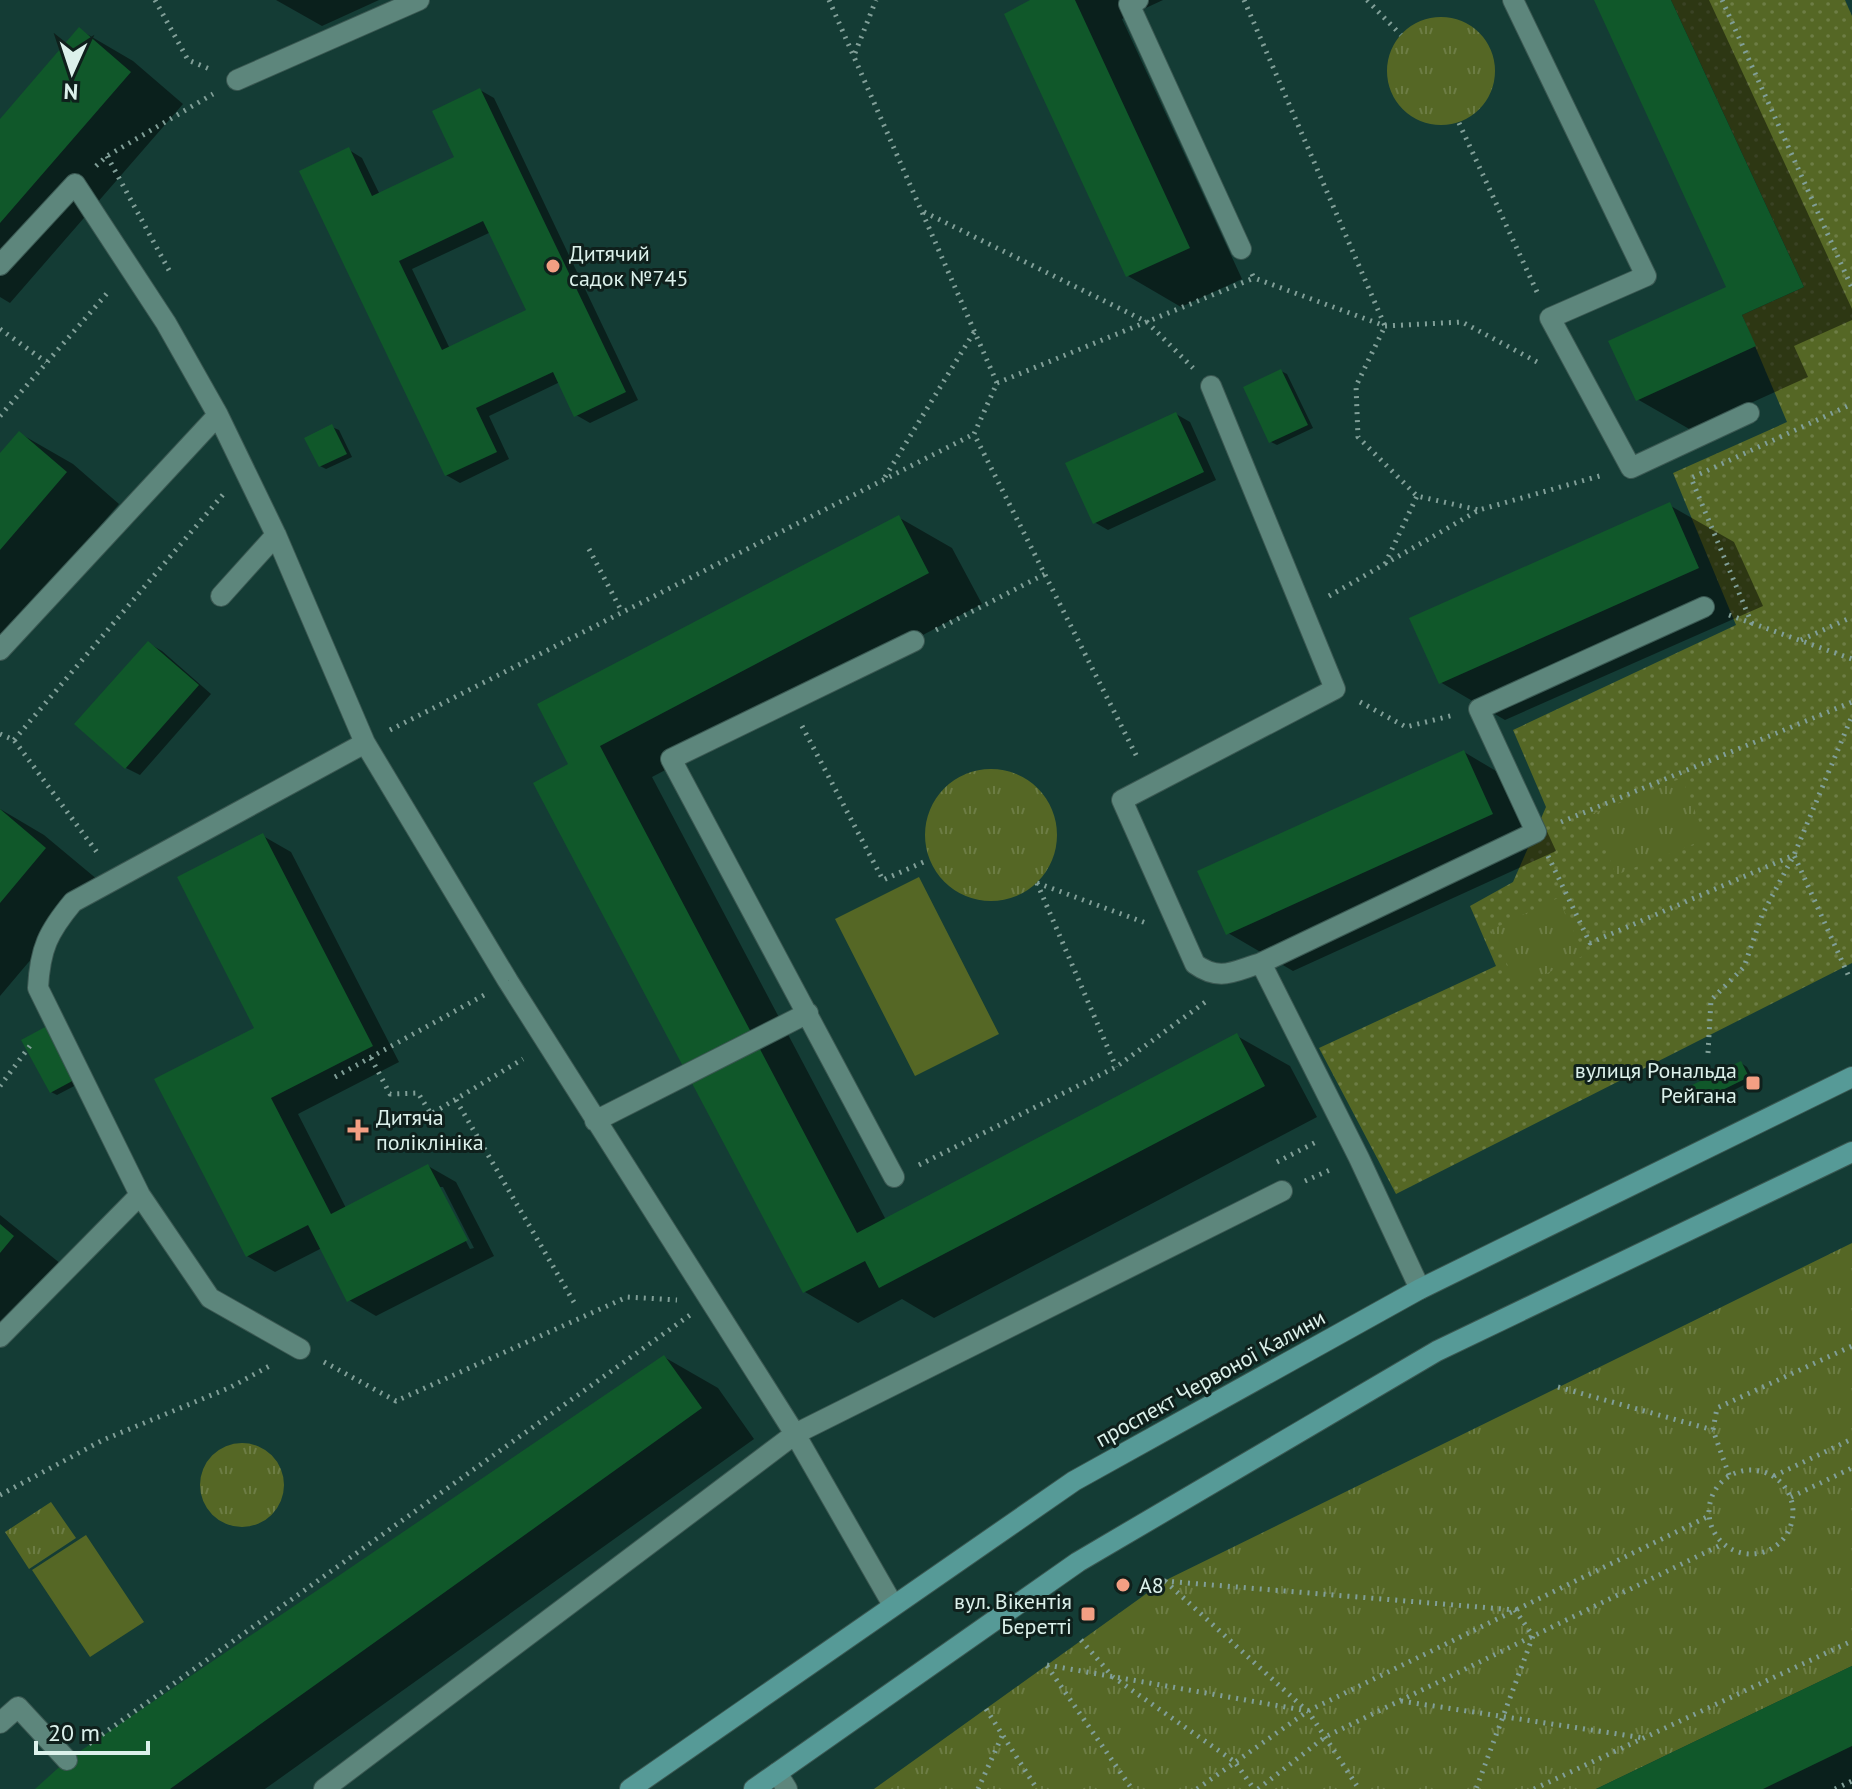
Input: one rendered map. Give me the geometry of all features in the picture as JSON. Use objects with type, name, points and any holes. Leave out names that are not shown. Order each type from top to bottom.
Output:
[{"type":"main road","name":"проспект Червоної Калини","points":[[630,1789],[1074,1481],[1420,1289],[1852,1077]]},
{"type":"main road","points":[[754,1789],[782,1781],[1078,1562],[1437,1351],[1852,1152]]},
{"type":"lane","points":[[237,80],[419,0]]},
{"type":"lane","points":[[1138,0],[1129,4],[1241,249]]},
{"type":"lane","points":[[1513,0],[1646,276],[1550,318],[1631,468],[1749,413]]},
{"type":"lane","points":[[0,265],[75,184],[166,323],[218,415],[276,535],[365,743],[595,1121],[795,1434],[893,1605]]},
{"type":"lane","points":[[1211,386],[1335,689],[1122,800],[1195,964],[1206,972],[1219,976],[1261,963],[1536,832],[1479,709],[1704,607]]},
{"type":"lane","points":[[0,650],[218,415]]},
{"type":"lane","points":[[221,596],[276,535]]},
{"type":"lane","points":[[894,1177],[671,759],[914,641]]},
{"type":"lane","points":[[300,1349],[210,1298],[140,1195],[38,988],[40,958],[51,928],[73,902],[365,743]]},
{"type":"lane","points":[[1261,963],[1359,1158],[1420,1289]]},
{"type":"lane","points":[[595,1121],[808,1013]]},
{"type":"lane","points":[[324,1789],[795,1434],[1282,1191]]},
{"type":"lane","points":[[0,1337],[140,1195]]},
{"type":"lane","points":[[0,1723],[18,1707],[67,1760]]},
{"type":"path","points":[[155,0],[188,60],[237,80]]},
{"type":"path","points":[[829,0],[997,383]]},
{"type":"path","points":[[855,54],[876,0]]},
{"type":"path","points":[[1244,0],[1385,326],[1356,386],[1358,437],[1417,496],[1479,510]]},
{"type":"path","points":[[1367,0],[1401,35]]},
{"type":"path","points":[[1722,0],[1852,288]]},
{"type":"path","points":[[75,184],[107,156],[237,80]]},
{"type":"path","points":[[1459,123],[1550,318]]},
{"type":"path","points":[[107,156],[173,278]]},
{"type":"path","points":[[923,211],[1147,322],[1211,386]]},
{"type":"path","points":[[1241,249],[1254,278]]},
{"type":"path","points":[[0,416],[130,268]]},
{"type":"path","points":[[382,717],[388,731],[974,434],[997,383],[1254,278],[1385,326],[1462,322],[1564,375],[1579,374]]},
{"type":"path","points":[[0,329],[46,362]]},
{"type":"path","points":[[883,480],[975,331]]},
{"type":"path","points":[[1752,624],[1691,478],[1852,404]]},
{"type":"path","points":[[974,434],[1151,785]]},
{"type":"path","points":[[1303,611],[1479,510],[1631,468]]},
{"type":"path","points":[[14,740],[244,470]]},
{"type":"path","points":[[1384,564],[1417,496]]},
{"type":"path","points":[[589,549],[622,612]]},
{"type":"path","points":[[914,641],[1045,574]]},
{"type":"path","points":[[1704,607],[1852,659]]},
{"type":"path","points":[[1800,641],[1852,617]]},
{"type":"path","points":[[1335,689],[1406,727],[1479,709]]},
{"type":"path","points":[[789,702],[883,880],[928,860]]},
{"type":"path","points":[[1794,855],[1590,943],[1536,832],[1852,702]]},
{"type":"path","points":[[1708,1053],[1711,1000],[1744,967],[1762,915],[1794,855],[1852,716]]},
{"type":"path","points":[[0,734],[14,740],[116,878]]},
{"type":"path","points":[[1794,855],[1850,979]]},
{"type":"path","points":[[1116,1067],[1037,883],[1181,935]]},
{"type":"path","points":[[335,1077],[508,981]]},
{"type":"path","points":[[894,1177],[1116,1067],[1213,997]]},
{"type":"path","points":[[0,1086],[52,1016]]},
{"type":"path","points":[[371,1058],[390,1094],[418,1093],[431,1114],[548,1044]]},
{"type":"path","points":[[456,1100],[575,1304]]},
{"type":"path","points":[[1272,1164],[1344,1128]]},
{"type":"path","points":[[1282,1191],[1359,1158]]},
{"type":"path","points":[[0,1495],[103,1440],[231,1387],[300,1349],[396,1401],[627,1297],[683,1301],[707,1296]]},
{"type":"path","points":[[67,1760],[707,1296]]},
{"type":"path","points":[[1729,1475],[1713,1430],[1717,1408],[1852,1346]]},
{"type":"path","points":[[1558,1387],[1713,1430]]},
{"type":"path","points":[[1774,1476],[1852,1439]]},
{"type":"path","points":[[1791,1497],[1852,1468]]},
{"type":"path","points":[[1752,1469],[1774,1476],[1784,1485],[1794,1511],[1792,1525],[1776,1547],[1749,1555],[1735,1552],[1723,1544],[1711,1527],[1709,1516],[1713,1492],[1729,1475],[1752,1469]]},
{"type":"path","points":[[1197,1789],[1308,1711],[1709,1516]]},
{"type":"path","points":[[1081,1640],[1113,1677],[1235,1762],[1256,1789],[1325,1737],[1723,1544]]},
{"type":"path","points":[[1359,1789],[1308,1711],[1164,1581],[1515,1610]]},
{"type":"path","points":[[1515,1610],[1533,1636]]},
{"type":"path","points":[[1476,1789],[1533,1636]]},
{"type":"path","points":[[1534,1789],[1852,1641]]},
{"type":"path","points":[[1132,1789],[1047,1665],[1308,1711]]},
{"type":"path","points":[[1400,1701],[1644,1738]]},
{"type":"path","points":[[986,1709],[1037,1789]]},
{"type":"path","points":[[978,1789],[1002,1736]]},
{"type":"path","points":[[1835,1789],[1852,1781]]},
{"type":"green space","points":[[1671,0],[1845,0],[1852,16],[1852,963],[1396,1194],[1319,1048],[1496,966],[1470,906],[1513,882],[1546,807],[1513,730],[1736,625],[1673,473],[1787,422],[1742,315],[1804,287]]},
{"type":"green space","points":[[1441,17],[1462,21],[1479,33],[1491,50],[1495,71],[1491,92],[1479,109],[1462,121],[1441,125],[1420,121],[1403,109],[1391,92],[1387,71],[1391,50],[1403,33],[1420,21]]},
{"type":"green space","points":[[991,769],[1016,774],[1038,788],[1052,810],[1057,835],[1052,860],[1038,882],[1016,896],[991,901],[966,896],[944,882],[930,860],[925,835],[930,810],[944,788],[966,774]]},
{"type":"green space","points":[[1682,778],[1706,839],[1616,875],[1592,814]]},
{"type":"green space","points":[[919,877],[999,1034],[915,1076],[835,919]]},
{"type":"green space","points":[[1558,898],[1585,955],[1518,987],[1491,930]]},
{"type":"green space","points":[[1852,1243],[1852,1666],[1596,1789],[874,1789],[1164,1581]]},
{"type":"green space","points":[[242,1443],[265,1450],[277,1462],[284,1485],[277,1508],[265,1520],[242,1527],[219,1520],[207,1508],[200,1485],[207,1462],[219,1450]]},
{"type":"green space","points":[[51,1502],[76,1538],[29,1569],[5,1532]]},
{"type":"green space","points":[[86,1535],[144,1622],[90,1657],[32,1570]]},
{"type":"building","points":[[1030,0],[1075,0],[1190,248],[1126,277],[1004,14]]},
{"type":"building","points":[[1594,0],[1671,0],[1804,287],[1742,315],[1756,346],[1636,401],[1608,341],[1726,287]]},
{"type":"building","points":[[79,27],[131,72],[0,223],[0,119]]},
{"type":"building","points":[[480,88],[626,392],[574,417],[553,372],[476,408],[497,452],[445,476],[299,171],[349,147],[372,196],[454,157],[432,111]],"holes":[[[483,221],[526,310],[442,350],[399,261]]]},
{"type":"building","points":[[1281,369],[1308,425],[1269,443],[1243,387]]},
{"type":"building","points":[[1176,412],[1204,472],[1093,524],[1065,463]]},
{"type":"building","points":[[332,424],[347,454],[319,467],[304,438]]},
{"type":"building","points":[[19,431],[67,472],[0,550],[0,453]]},
{"type":"building","points":[[1670,502],[1699,568],[1439,684],[1409,618]]},
{"type":"building","points":[[899,515],[929,573],[600,746],[857,1233],[1237,1033],[1265,1086],[879,1288],[865,1261],[803,1293],[533,783],[568,764],[537,704]]},
{"type":"building","points":[[148,641],[199,685],[125,769],[74,724]]},
{"type":"building","points":[[1464,750],[1493,814],[1226,935],[1197,871]]},
{"type":"building","points":[[0,809],[46,848],[0,903]]},
{"type":"building","points":[[263,833],[373,1046],[271,1098],[331,1214],[428,1164],[468,1240],[347,1302],[308,1225],[246,1257],[154,1079],[254,1028],[177,877]]},
{"type":"building","points":[[47,1026],[76,1079],[50,1093],[21,1040]]},
{"type":"building","points":[[1741,1061],[1749,1077],[1696,1103],[1688,1087]]},
{"type":"building","points":[[0,1224],[14,1236],[0,1253]]},
{"type":"building","points":[[664,1355],[702,1408],[170,1789],[35,1789],[67,1760]]},
{"type":"building","points":[[1852,1666],[1852,1746],[1763,1789],[1596,1789]]},
{"type":"place","name":"Дитячий садок №745","points":[[553,266]]},
{"type":"place","name":"вулиця Рональда Рейгана","points":[[1753,1083]]},
{"type":"place","name":"Дитяча поліклініка","points":[[358,1130]]},
{"type":"place","name":"А8","points":[[1123,1585]]},
{"type":"place","name":"вул. Вікентія Беретті","points":[[1088,1614]]}]
